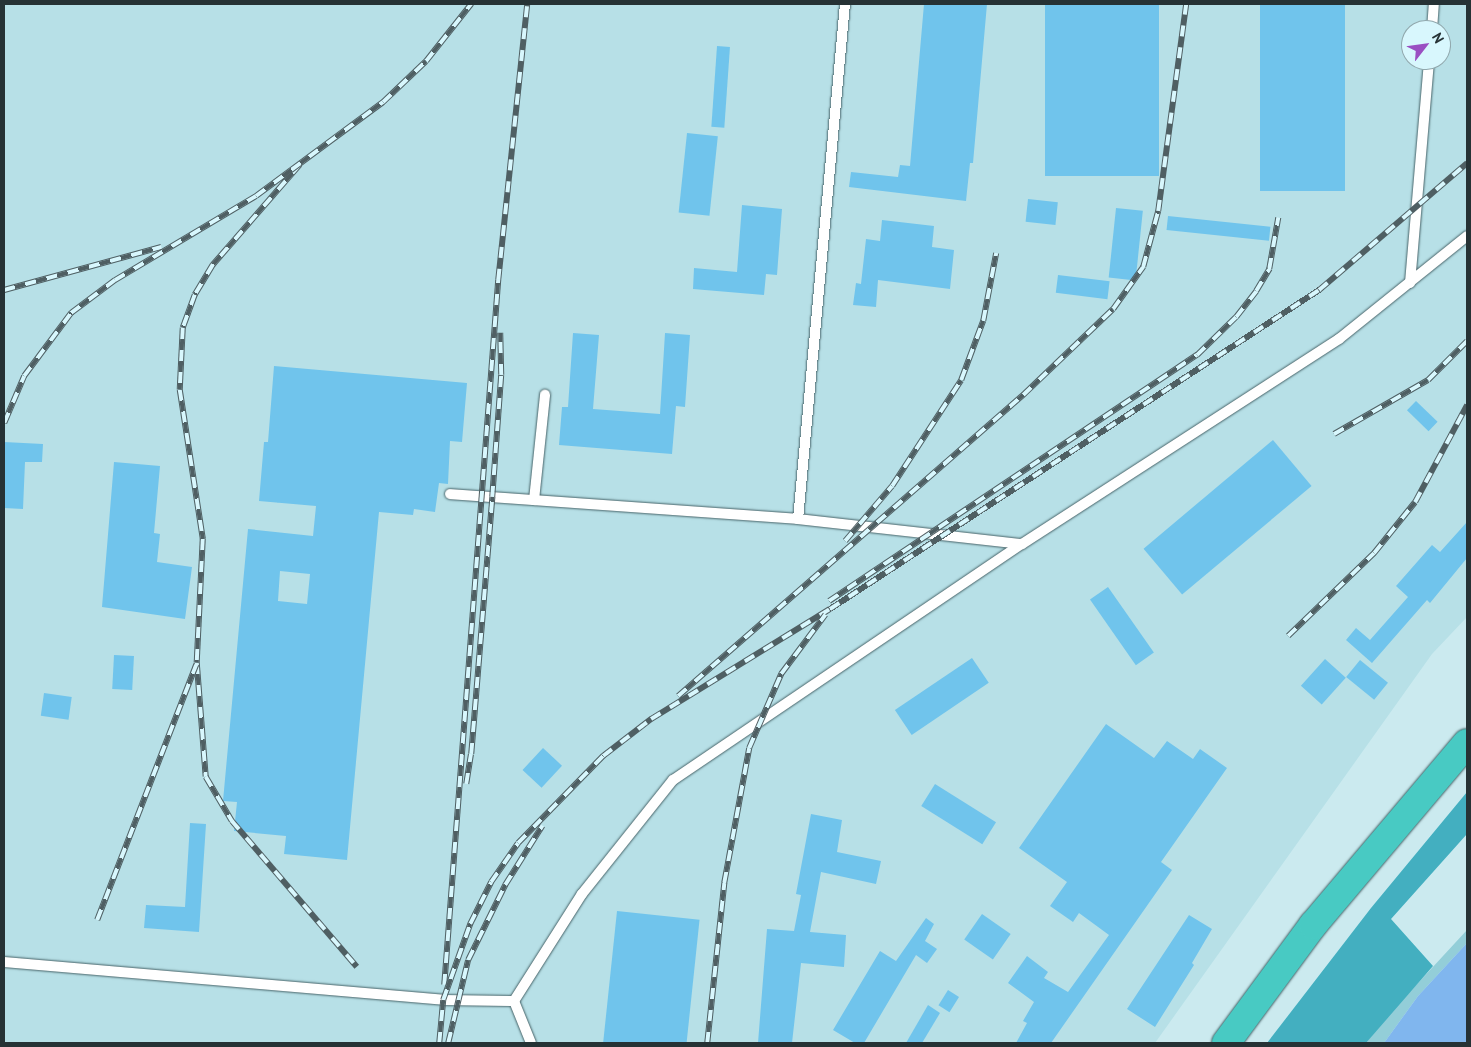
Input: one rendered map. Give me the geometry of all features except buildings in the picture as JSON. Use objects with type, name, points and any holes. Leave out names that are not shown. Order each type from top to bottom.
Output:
[{"type":"highway","points":[[1226,1043],[1313,925],[1467,744]]},
{"type":"lane","points":[[798,518],[845,4]]},
{"type":"lane","points":[[1433,20],[1434,4]]},
{"type":"lane","points":[[1410,283],[1428,70]]},
{"type":"lane","points":[[514,1001],[582,894],[673,780],[1022,544],[1339,339],[1467,236]]},
{"type":"lane","points":[[534,500],[545,395]]},
{"type":"lane","points":[[450,494],[798,518],[1022,544]]},
{"type":"lane","points":[[4,962],[443,1000],[514,1001]]},
{"type":"lane","points":[[514,1001],[531,1043]]},
{"type":"shaded area","points":[[4,4],[1467,4],[1467,617],[1432,654],[1155,1043],[4,1043]]},
{"type":"shaded area","points":[[1467,792],[1467,834],[1391,919],[1433,966],[1366,1043],[1267,1043],[1371,908]]},
{"type":"shaded area","points":[[1467,930],[1467,943],[1418,996],[1384,1043],[1366,1043],[1383,1021]]},
{"type":"shaded area","points":[[1467,943],[1467,1043],[1384,1043],[1418,996]]},
{"type":"railway","points":[[4,423],[24,376],[71,313],[115,280],[256,196],[383,102],[426,61],[471,4]]},
{"type":"railway","points":[[444,985],[498,280],[527,4]]},
{"type":"railway","points":[[678,696],[1023,395],[1113,309],[1143,267],[1158,211],[1186,4]]},
{"type":"railway","points":[[439,1043],[443,1000],[470,924],[491,882],[518,843],[603,756],[651,719],[830,609],[1319,290],[1467,163]]},
{"type":"railway","points":[[300,165],[213,265],[195,295],[183,328],[180,390],[203,539],[197,663],[206,777],[232,821],[357,967]]},
{"type":"railway","points":[[829,601],[1197,355],[1236,317],[1256,291],[1269,269],[1278,218]]},
{"type":"railway","points":[[4,290],[161,247]]},
{"type":"railway","points":[[845,541],[892,486],[961,380],[983,321],[996,253]]},
{"type":"railway","points":[[466,784],[471,754],[492,497],[501,375],[500,333]]},
{"type":"railway","points":[[1334,434],[1428,380],[1467,341]]},
{"type":"railway","points":[[1288,636],[1374,553],[1415,502],[1467,405]]},
{"type":"railway","points":[[707,1043],[724,883],[749,748],[781,674],[825,615]]},
{"type":"railway","points":[[97,920],[196,665]]},
{"type":"railway","points":[[448,1043],[468,960],[505,885],[542,826]]}]
